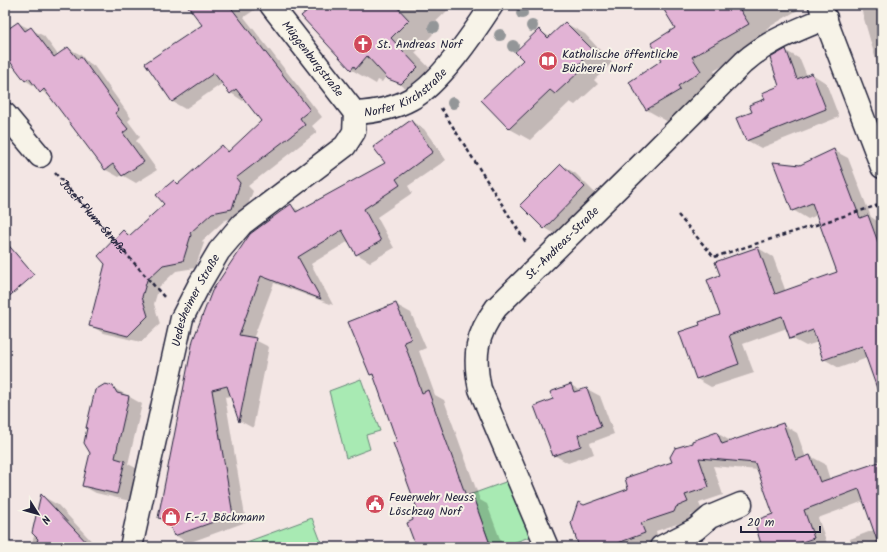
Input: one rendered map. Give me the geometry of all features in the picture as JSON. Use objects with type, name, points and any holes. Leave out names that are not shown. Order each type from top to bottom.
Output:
[{"type":"street","name":"Müggenburgstraße","points":[[271,5],[355,113]]},
{"type":"street","name":"Norfer Kirchstraße","points":[[355,113],[374,112],[396,106],[412,99],[428,87],[477,28],[492,5]]},
{"type":"street","points":[[823,12],[882,167]]},
{"type":"street","name":"St.-Andreas-Straße","points":[[547,547],[480,389],[476,371],[476,353],[478,343],[487,320],[496,308],[753,54],[823,12]]},
{"type":"street","name":"Uedesheimer Straße","points":[[131,547],[182,318],[199,284],[219,251],[242,224],[345,146],[354,132],[355,113]]},
{"type":"street","points":[[5,114],[40,156]]},
{"type":"street","points":[[661,547],[696,528],[710,517],[741,504]]},
{"type":"path","points":[[428,87],[540,266]]},
{"type":"path","name":"Josef-Plum-Straße","points":[[40,156],[182,318]]},
{"type":"path","points":[[678,215],[714,257],[882,204]]},
{"type":"green space","points":[[361,379],[380,431],[366,435],[370,449],[346,458],[329,391]]},
{"type":"green space","points":[[508,481],[532,536],[502,547],[491,547],[472,494]]},
{"type":"green space","points":[[312,518],[323,547],[233,547]]},
{"type":"building","points":[[187,5],[229,5],[310,110],[300,118],[305,125],[236,178],[240,183],[232,209],[212,213],[190,233],[191,235],[183,261],[163,265],[147,280],[142,297],[148,316],[128,336],[89,326],[105,264],[98,256],[123,230],[129,236],[164,204],[156,195],[174,180],[178,184],[222,145],[228,152],[261,121],[236,89],[230,94],[214,73],[172,102],[145,63],[202,25]]},
{"type":"building","name":"St. Andreas Norf","points":[[314,5],[395,5],[409,20],[391,38],[418,67],[401,84],[388,79],[367,56],[356,69],[354,66],[351,70],[301,16]]},
{"type":"building","points":[[661,5],[737,5],[749,24],[692,57],[701,71],[678,86],[680,90],[646,110],[629,82],[662,60],[651,43],[675,28]]},
{"type":"building","points":[[18,22],[25,31],[31,27],[54,57],[68,47],[78,59],[81,57],[119,110],[115,113],[128,129],[123,133],[144,162],[122,176],[113,164],[105,170],[44,89],[40,93],[29,78],[25,81],[5,55],[5,31]]},
{"type":"building","points":[[565,22],[593,50],[575,68],[579,72],[555,94],[550,90],[509,129],[481,100],[523,60],[515,52],[539,29],[548,38]]},
{"type":"building","points":[[786,49],[797,79],[812,73],[826,109],[746,141],[736,118],[752,112],[749,105],[765,99],[762,93],[779,86],[770,58]]},
{"type":"building","points":[[411,120],[433,152],[396,179],[400,185],[364,209],[381,241],[356,255],[342,230],[298,257],[321,299],[261,276],[239,335],[256,338],[239,422],[227,386],[212,390],[233,515],[174,536],[168,520],[158,518],[193,340],[212,291],[250,234],[291,204],[296,212],[385,163],[373,147]]},
{"type":"building","points":[[834,149],[860,218],[868,215],[882,253],[882,393],[879,394],[862,346],[823,360],[813,330],[790,339],[782,316],[729,335],[739,364],[696,379],[679,332],[700,325],[699,322],[720,315],[707,280],[720,275],[715,262],[758,247],[775,294],[837,272],[812,203],[792,211],[773,162],[800,165]]},
{"type":"building","points":[[561,164],[585,187],[544,229],[520,205]]},
{"type":"building","points":[[5,241],[34,275],[5,300]]},
{"type":"building","points":[[396,303],[411,339],[404,342],[422,393],[428,390],[466,496],[472,494],[491,547],[416,547],[407,523],[413,520],[412,516],[419,514],[393,443],[397,442],[373,374],[370,375],[348,322]]},
{"type":"building","points":[[105,384],[113,386],[117,393],[129,396],[115,458],[125,461],[117,494],[82,486],[90,453],[84,443],[86,428],[95,390]]},
{"type":"building","points":[[571,384],[574,392],[587,388],[601,427],[578,435],[581,446],[553,456],[534,406],[553,399],[550,392]]},
{"type":"building","points":[[783,423],[796,460],[810,455],[820,482],[882,461],[882,545],[879,546],[859,489],[804,510],[814,538],[787,547],[762,547],[754,521],[773,514],[755,463],[699,458],[709,487],[685,495],[688,502],[676,507],[674,512],[641,523],[645,533],[607,547],[579,547],[571,523],[578,502],[584,505],[628,489],[625,478],[672,462],[670,457],[675,448],[692,443],[692,441],[717,432],[722,444]]},
{"type":"building","points":[[41,494],[91,547],[35,547],[38,539],[32,533]]},
{"type":"place","name":"St. Andreas Norf","points":[[363,44]]},
{"type":"place","name":"Katholische öffentliche Bücherei Norf","points":[[548,61]]},
{"type":"place","name":"Feuerwehr Neuss Löschzug Norf","points":[[375,504]]},
{"type":"place","name":"F.-J. Böckmann","points":[[171,517]]}]
